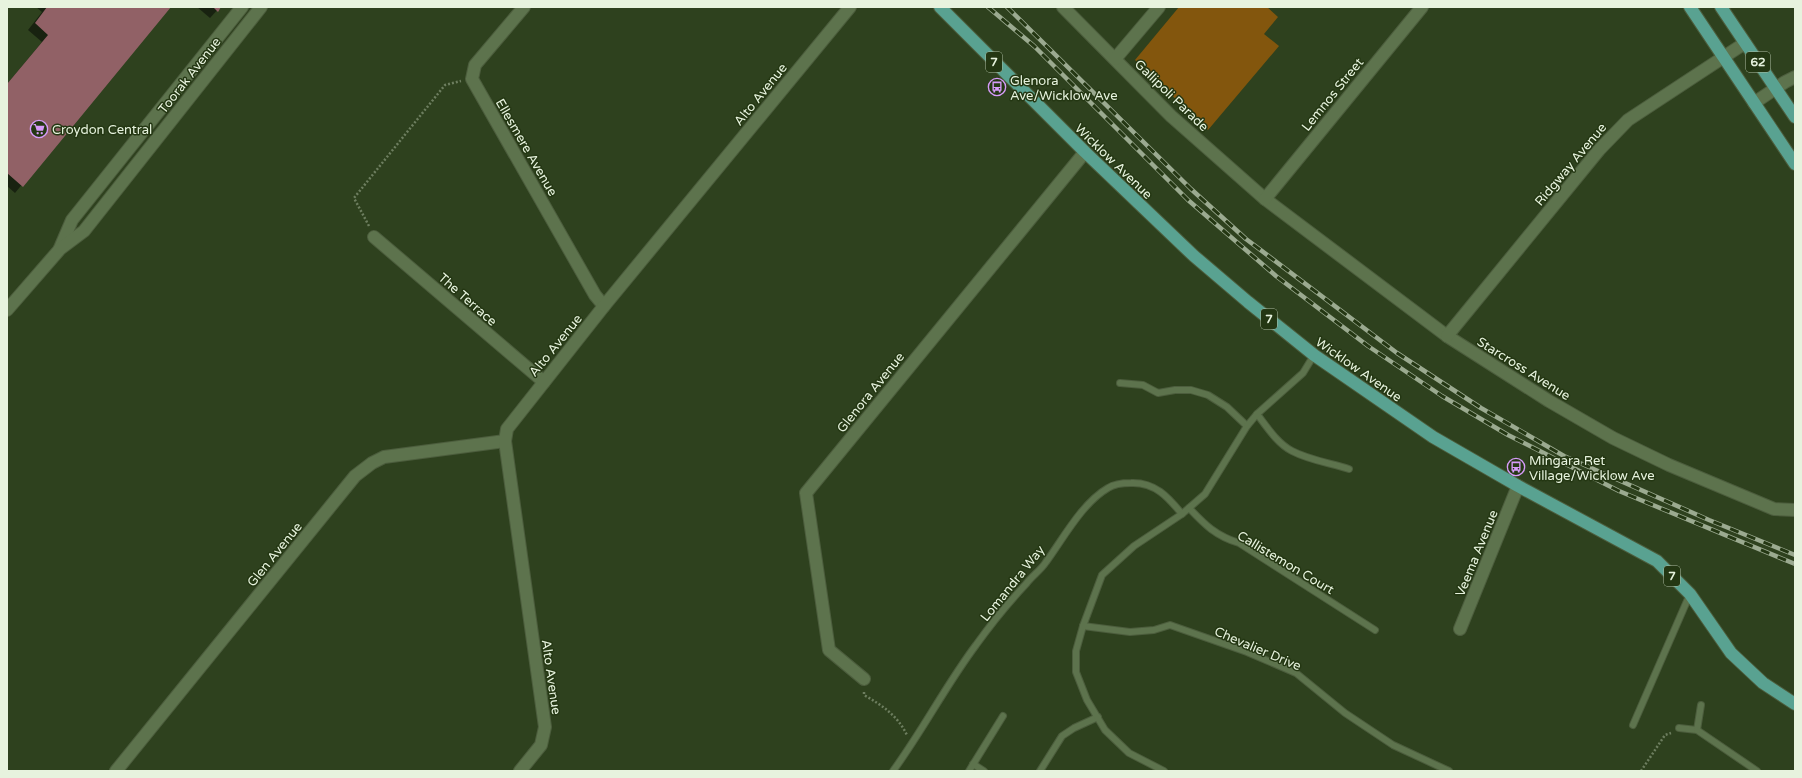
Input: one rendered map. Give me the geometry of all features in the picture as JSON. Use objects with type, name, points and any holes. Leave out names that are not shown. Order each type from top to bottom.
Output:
[{"type":"main road","name":"Wicklow Avenue","points":[[940,7],[1085,152],[1194,256],[1314,355],[1433,437],[1518,486],[1657,561],[1690,594],[1731,653],[1763,683],[1795,704]]},
{"type":"main road","name":"62","points":[[1690,7],[1795,164]]},
{"type":"main road","name":"62","points":[[1721,7],[1795,117]]},
{"type":"street","name":"Toorak Avenue","points":[[60,249],[72,220],[242,7]]},
{"type":"street","name":"Toorak Avenue","points":[[7,310],[60,249],[84,231],[261,7]]},
{"type":"street","points":[[472,79],[474,65],[524,7]]},
{"type":"street","name":"Alto Avenue","points":[[520,771],[541,745],[545,727],[505,441],[506,429],[604,306],[850,7]]},
{"type":"street","name":"Gallipoli Parade","points":[[1063,7],[1171,116],[1264,199]]},
{"type":"street","points":[[1115,59],[1159,7]]},
{"type":"street","name":"Lemnos Street","points":[[1264,199],[1422,7]]},
{"type":"street","name":"Ridgway Avenue","points":[[1447,336],[1599,150],[1628,120],[1744,43]]},
{"type":"street","points":[[1754,102],[1795,77]]},
{"type":"street","name":"Ellesmere Avenue","points":[[472,79],[595,295],[604,306]]},
{"type":"street","name":"Glenora Avenue","points":[[864,679],[829,650],[806,493],[1085,152]]},
{"type":"street","name":"Starcross Avenue","points":[[1264,199],[1447,336],[1549,401],[1613,438],[1669,465],[1774,509],[1795,510]]},
{"type":"street","name":"The Terrace","points":[[374,237],[544,382]]},
{"type":"street","name":"Glen Avenue","points":[[116,771],[354,476],[372,463],[384,457],[505,441]]},
{"type":"street","name":"Veema Avenue","points":[[1460,629],[1518,486]]},
{"type":"lane","points":[[1164,771],[1129,753],[1105,730],[1087,700],[1076,672],[1076,651],[1083,626],[1102,576],[1134,546],[1182,514],[1205,494],[1247,426],[1257,414],[1303,374],[1314,355]]},
{"type":"lane","points":[[1120,383],[1143,385],[1158,393],[1175,390],[1191,390],[1208,395],[1227,407],[1247,426]]},
{"type":"lane","points":[[1257,414],[1276,438],[1291,450],[1310,458],[1349,469]]},
{"type":"lane","name":"Lomandra Way","points":[[894,771],[976,644],[1026,584],[1046,563],[1062,536],[1080,515],[1108,488],[1123,483],[1140,482],[1153,486],[1166,495],[1182,514]]},
{"type":"lane","name":"Callistemon Court","points":[[1189,508],[1206,526],[1223,538],[1239,544],[1375,630]]},
{"type":"lane","points":[[1632,726],[1690,594]]},
{"type":"lane","name":"Chevalier Drive","points":[[1083,626],[1130,632],[1154,630],[1170,625],[1247,652],[1296,673],[1345,713],[1393,745],[1449,771]]},
{"type":"lane","points":[[1697,730],[1701,705]]},
{"type":"lane","points":[[969,771],[1002,716]]},
{"type":"lane","points":[[1040,771],[1062,736],[1074,728],[1098,717]]},
{"type":"lane","points":[[1679,728],[1697,730],[1757,771]]},
{"type":"lane","points":[[973,764],[984,771]]},
{"type":"path","points":[[374,237],[354,198],[445,85],[472,79]]},
{"type":"path","points":[[864,679],[864,695],[886,707],[900,722],[912,745]]},
{"type":"path","points":[[1641,771],[1665,735],[1679,728]]},
{"type":"shaded area","points":[[1179,7],[1267,7],[1278,17],[1264,34],[1279,46],[1208,130],[1135,60]]},
{"type":"building","name":"Croydon Central","points":[[47,7],[171,7],[23,187],[7,173],[7,84],[48,35],[35,23]]},
{"type":"building","points":[[213,7],[221,7],[218,12]]},
{"type":"railway","points":[[988,7],[1034,46],[1188,200],[1276,276],[1368,346],[1442,396],[1508,435],[1619,491],[1795,564]]},
{"type":"railway","points":[[1007,7],[1191,189],[1246,239],[1397,353],[1481,408],[1564,456],[1709,520],[1795,555]]},
{"type":"place","name":"Glenora Ave/Wicklow Ave","points":[[997,87]]},
{"type":"place","name":"Croydon Central","points":[[39,129]]},
{"type":"place","name":"Mingara Ret Village/Wicklow Ave","points":[[1516,467]]}]
